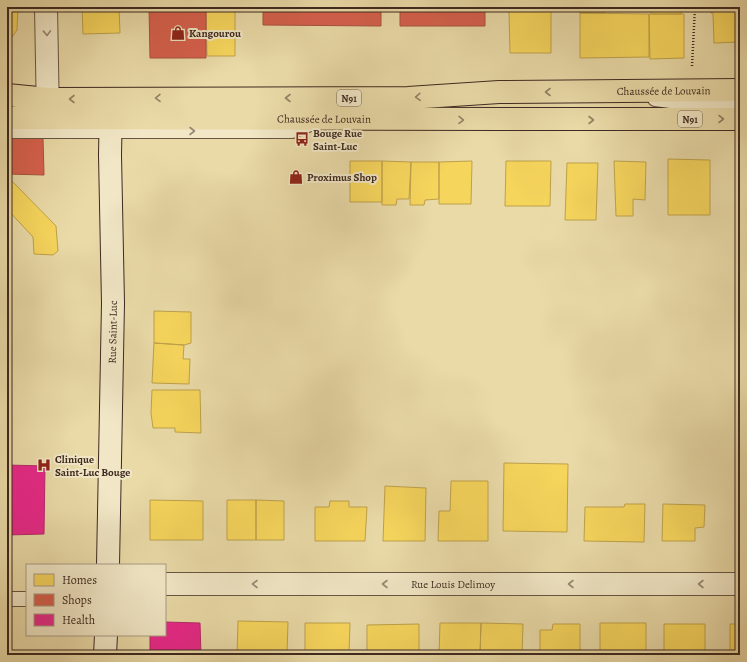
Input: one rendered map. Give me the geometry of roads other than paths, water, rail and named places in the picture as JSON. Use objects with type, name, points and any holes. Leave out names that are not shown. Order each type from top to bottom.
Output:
[{"type":"main road","name":"Chaussée de Louvain","points":[[111,116],[499,92],[740,90]]},
{"type":"main road","name":"Chaussée de Louvain","points":[[7,95],[48,108],[111,116],[202,119],[740,119]]},
{"type":"main road","name":"Chaussée de Louvain","points":[[7,118],[48,108]]},
{"type":"street","points":[[46,7],[48,108]]},
{"type":"street","name":"Rue Saint-Luc","points":[[108,564],[113,303],[111,116]]},
{"type":"street","name":"Rue Louis Delimoy","points":[[166,584],[740,584]]},
{"type":"street","points":[[105,655],[106,636]]},
{"type":"lane","name":"Chaussée de Louvain","points":[[587,92],[702,105],[740,104]]},
{"type":"lane","name":"Chaussée de Louvain","points":[[640,119],[702,105]]},
{"type":"lane","points":[[7,131],[111,116]]},
{"type":"lane","points":[[7,599],[26,599]]},
{"type":"place","name":"Kangourou","points":[[178,33]]},
{"type":"place","name":"Bouge Rue Saint-Luc","points":[[302,139]]},
{"type":"place","name":"Proximus Shop","points":[[296,177]]},
{"type":"place","name":"Clinique Saint-Luc Bouge","points":[[44,465]]}]
